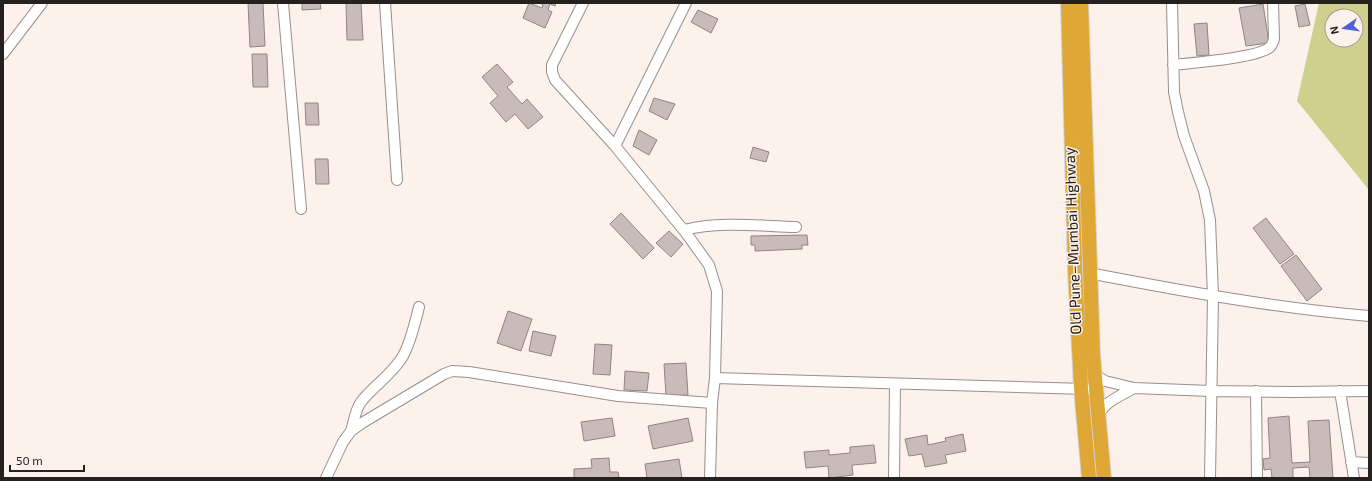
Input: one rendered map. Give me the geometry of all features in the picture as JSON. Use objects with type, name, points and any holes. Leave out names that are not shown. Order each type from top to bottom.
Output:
[{"type":"highway","name":"Old Pune–Mumbai Highway","points":[[1068,3],[1074,261],[1081,388],[1089,478]]},
{"type":"highway","name":"Old Pune–Mumbai Highway","points":[[1081,3],[1094,374],[1104,478]]},
{"type":"street","points":[[3,54],[42,3]]},
{"type":"street","points":[[283,3],[301,209]]},
{"type":"street","points":[[385,3],[397,180]]},
{"type":"street","points":[[583,3],[552,65],[552,72],[555,80],[615,146],[684,230],[709,265],[715,281],[717,306],[710,478]]},
{"type":"street","points":[[615,146],[686,3]]},
{"type":"street","points":[[1172,3],[1174,92],[1184,136],[1204,191],[1210,220],[1213,296],[1210,478]]},
{"type":"street","points":[[1173,65],[1225,59],[1256,53],[1269,48],[1274,39],[1273,3]]},
{"type":"street","points":[[684,230],[700,226],[721,225],[796,227]]},
{"type":"street","points":[[1090,273],[1213,296],[1292,308],[1369,316]]},
{"type":"street","points":[[351,431],[356,412],[361,402],[393,370],[403,356],[410,340],[419,307]]},
{"type":"street","points":[[326,478],[343,442],[351,431],[444,374],[452,371],[469,372],[618,396],[712,403]]},
{"type":"street","points":[[1094,374],[1105,381],[1134,388],[1212,391],[1369,391]]},
{"type":"street","points":[[715,378],[1095,389]]},
{"type":"street","points":[[894,478],[895,384]]},
{"type":"street","points":[[1098,417],[1100,410],[1107,403],[1134,388]]},
{"type":"street","points":[[1256,391],[1257,478]]},
{"type":"street","points":[[1340,391],[1354,478]]},
{"type":"street","points":[[1351,462],[1369,463]]},
{"type":"green space","points":[[1319,3],[1369,3],[1369,190],[1297,101]]},
{"type":"building","points":[[248,3],[263,3],[265,46],[250,47]]},
{"type":"building","points":[[302,3],[320,3],[321,9],[302,10]]},
{"type":"building","points":[[346,3],[361,3],[363,40],[347,40]]},
{"type":"building","points":[[529,3],[542,8],[543,5],[540,3],[556,3],[555,6],[550,4],[548,10],[552,12],[545,28],[523,18]]},
{"type":"building","points":[[1263,4],[1269,43],[1246,46],[1239,8]]},
{"type":"building","points":[[1305,4],[1310,25],[1299,27],[1295,6]]},
{"type":"building","points":[[698,10],[718,19],[711,33],[691,22]]},
{"type":"building","points":[[1207,23],[1209,55],[1197,56],[1194,24]]},
{"type":"building","points":[[252,54],[267,54],[268,87],[253,87]]},
{"type":"building","points":[[497,64],[513,82],[507,87],[522,104],[527,99],[543,117],[528,129],[515,114],[506,122],[490,103],[498,96],[482,77]]},
{"type":"building","points":[[654,98],[675,104],[667,120],[649,111]]},
{"type":"building","points":[[305,103],[318,103],[319,125],[306,125]]},
{"type":"building","points":[[639,130],[657,140],[649,155],[633,146]]},
{"type":"building","points":[[753,147],[769,152],[766,162],[750,158]]},
{"type":"building","points":[[315,159],[328,159],[329,184],[316,184]]},
{"type":"building","points":[[621,213],[654,248],[643,259],[610,224]]},
{"type":"building","points":[[1266,218],[1294,254],[1280,264],[1253,228]]},
{"type":"building","points":[[669,231],[683,244],[671,257],[656,243]]},
{"type":"building","points":[[807,235],[808,245],[802,245],[802,249],[755,251],[755,245],[751,245],[751,236]]},
{"type":"building","points":[[1296,255],[1322,289],[1307,301],[1281,266]]},
{"type":"building","points":[[508,311],[532,319],[521,351],[497,343]]},
{"type":"building","points":[[533,331],[556,336],[551,356],[529,351]]},
{"type":"building","points":[[595,344],[612,345],[610,375],[593,374]]},
{"type":"building","points":[[686,363],[688,395],[666,396],[664,364]]},
{"type":"building","points":[[625,371],[649,373],[647,391],[624,390]]},
{"type":"building","points":[[1289,416],[1292,463],[1310,462],[1308,421],[1329,420],[1333,478],[1310,478],[1309,467],[1293,468],[1293,478],[1272,478],[1271,469],[1264,470],[1263,459],[1270,458],[1268,418]]},
{"type":"building","points":[[612,418],[615,436],[584,441],[581,422]]},
{"type":"building","points":[[688,418],[693,441],[653,449],[648,426]]},
{"type":"building","points":[[963,434],[966,451],[945,455],[947,463],[925,467],[922,454],[909,456],[905,439],[927,435],[928,445],[946,441],[945,438]]},
{"type":"building","points":[[874,445],[876,463],[852,465],[853,475],[829,478],[828,466],[806,468],[804,452],[829,450],[829,455],[850,453],[850,447]]},
{"type":"building","points":[[609,458],[610,472],[618,472],[619,478],[574,478],[574,469],[592,468],[591,459]]},
{"type":"building","points":[[679,459],[682,478],[647,478],[645,464]]}]
